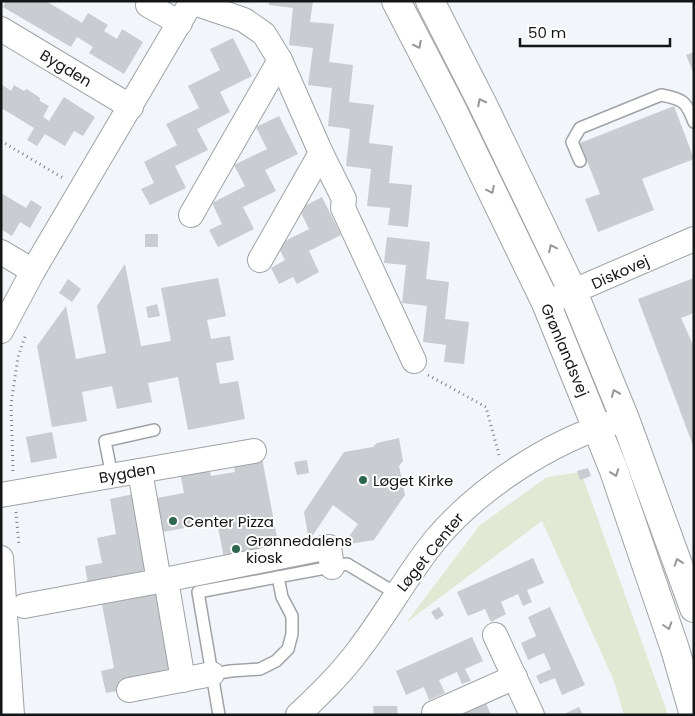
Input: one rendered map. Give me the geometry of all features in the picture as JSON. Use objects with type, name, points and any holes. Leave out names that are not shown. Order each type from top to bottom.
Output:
[{"type":"street","name":"Grønlandsvej","points":[[396,1],[452,109],[546,303],[613,468],[675,649],[694,715]]},
{"type":"street","name":"Grønlandsvej","points":[[430,1],[482,102],[573,292],[625,419],[694,608]]},
{"type":"street","points":[[1,332],[33,271],[192,2],[244,20],[264,34],[280,60],[321,153],[344,199],[343,208],[414,361]]},
{"type":"street","points":[[148,5],[180,23]]},
{"type":"street","name":"Bygden","points":[[1,29],[131,107]]},
{"type":"street","points":[[191,215],[280,60]]},
{"type":"street","points":[[260,260],[321,153]]},
{"type":"street","name":"Diskovej","points":[[546,303],[694,239]]},
{"type":"street","points":[[1,252],[33,271]]},
{"type":"street","name":"Løget Center","points":[[298,715],[332,682],[360,648],[436,540],[469,505],[505,478],[541,455],[582,433],[625,419]]},
{"type":"street","name":"Bygden","points":[[8,494],[254,451]]},
{"type":"street","points":[[140,471],[182,680]]},
{"type":"street","points":[[24,606],[329,547],[332,567]]},
{"type":"street","points":[[10,554],[12,715]]},
{"type":"street","points":[[495,634],[532,715]]},
{"type":"street","points":[[129,690],[212,674]]},
{"type":"street","points":[[434,715],[434,713],[515,677]]},
{"type":"lane","points":[[580,161],[572,142],[580,128],[661,95],[675,98],[688,106],[694,122]]},
{"type":"lane","points":[[112,476],[105,441],[154,430]]},
{"type":"lane","points":[[220,715],[198,592],[347,564],[397,594]]},
{"type":"lane","points":[[212,674],[231,670],[260,669],[276,661],[288,649],[292,634],[292,616],[282,597],[278,577]]},
{"type":"path","points":[[1,141],[82,189]]},
{"type":"path","points":[[10,554],[8,494],[11,404],[18,357],[27,330]]},
{"type":"path","points":[[414,361],[418,370],[486,407],[505,478]]},
{"type":"green space","points":[[581,472],[668,715],[624,715],[614,681],[542,521],[406,623],[480,525],[547,477]]},
{"type":"building","points":[[2,1],[46,1],[82,23],[88,13],[108,25],[104,31],[117,39],[122,29],[143,42],[124,74],[89,53],[93,47],[77,37],[71,47],[3,7],[5,3]]},
{"type":"building","points":[[269,1],[313,1],[310,22],[334,24],[329,62],[353,65],[349,102],[374,105],[369,143],[393,146],[389,183],[412,185],[408,227],[388,225],[390,208],[367,206],[371,169],[346,166],[350,129],[328,126],[332,88],[308,85],[313,48],[289,45],[293,8],[269,5]]},
{"type":"building","points":[[233,38],[252,76],[220,92],[230,112],[197,129],[208,150],[175,166],[186,188],[150,205],[141,189],[154,183],[144,162],[177,145],[166,124],[199,108],[188,86],[220,70],[210,49]]},
{"type":"building","points":[[694,52],[694,74],[686,55]]},
{"type":"building","points":[[1,84],[11,91],[14,85],[24,91],[27,89],[40,98],[40,101],[49,106],[43,117],[49,121],[64,97],[95,117],[83,136],[74,131],[65,146],[45,134],[37,146],[27,140],[34,128],[3,109],[1,112]]},
{"type":"building","points":[[674,106],[694,159],[642,179],[654,210],[598,232],[585,199],[600,194],[580,143]]},
{"type":"building","points":[[279,116],[298,154],[265,170],[276,191],[243,207],[254,229],[218,247],[209,230],[222,224],[212,203],[245,186],[234,165],[267,149],[256,127]]},
{"type":"building","points":[[1,193],[26,208],[31,200],[42,207],[30,228],[20,222],[12,236],[1,229]]},
{"type":"building","points":[[322,197],[341,235],[309,251],[319,272],[297,284],[293,277],[279,284],[271,268],[285,260],[277,245],[309,229],[299,209]]},
{"type":"building","points":[[145,234],[158,234],[158,247],[145,247]]},
{"type":"building","points":[[387,237],[430,242],[426,279],[449,282],[445,319],[469,322],[464,364],[444,362],[446,345],[423,342],[427,306],[402,303],[406,265],[384,263]]},
{"type":"building","points":[[125,264],[141,346],[171,341],[161,288],[218,278],[226,316],[207,320],[211,339],[230,336],[234,360],[216,363],[220,384],[238,381],[245,419],[188,430],[178,377],[148,383],[152,402],[117,409],[112,386],[82,392],[87,421],[52,427],[37,346],[66,306],[76,359],[106,353],[97,306]]},
{"type":"building","points":[[694,278],[694,313],[681,318],[694,347],[694,448],[638,299]]},
{"type":"building","points":[[68,279],[81,289],[72,302],[59,293]]},
{"type":"building","points":[[157,304],[160,316],[148,318],[146,307]]},
{"type":"building","points":[[52,432],[57,458],[31,463],[26,437]]},
{"type":"building","name":"Løget Kirke","points":[[399,438],[403,461],[399,466],[405,495],[374,540],[343,545],[358,524],[333,505],[309,541],[304,512],[344,452],[373,447],[377,443]]},
{"type":"building","points":[[262,458],[279,548],[224,558],[217,522],[163,532],[157,498],[184,493],[180,473],[209,468],[211,476],[235,472],[233,463]]},
{"type":"building","points":[[307,460],[309,473],[297,475],[294,462]]},
{"type":"building","points":[[588,468],[591,476],[580,480],[577,471]]},
{"type":"building","points":[[139,493],[153,573],[88,585],[85,566],[102,563],[97,538],[116,534],[110,499]]},
{"type":"building","points":[[533,558],[544,583],[527,590],[532,602],[523,606],[518,594],[501,602],[506,614],[491,622],[485,609],[468,616],[457,592]]},
{"type":"building","points":[[155,589],[170,670],[120,680],[122,690],[106,693],[101,671],[114,668],[101,599]]},
{"type":"building","points":[[439,607],[444,615],[436,620],[431,612]]},
{"type":"building","points":[[550,607],[585,685],[562,695],[555,678],[540,684],[536,676],[551,669],[544,653],[528,660],[521,643],[536,636],[528,617]]},
{"type":"building","points":[[472,637],[483,661],[465,669],[471,681],[462,684],[457,672],[439,680],[445,693],[429,700],[424,687],[406,695],[396,671]]},
{"type":"building","points":[[486,703],[491,715],[461,715]]},
{"type":"building","points":[[373,706],[397,706],[398,715],[374,715]]},
{"type":"building","points":[[579,707],[583,715],[562,715]]},
{"type":"place","name":"Løget Kirke","points":[[363,480]]},
{"type":"place","name":"Center Pizza","points":[[173,521]]},
{"type":"place","name":"Grønnedalens kiosk","points":[[236,549]]}]
